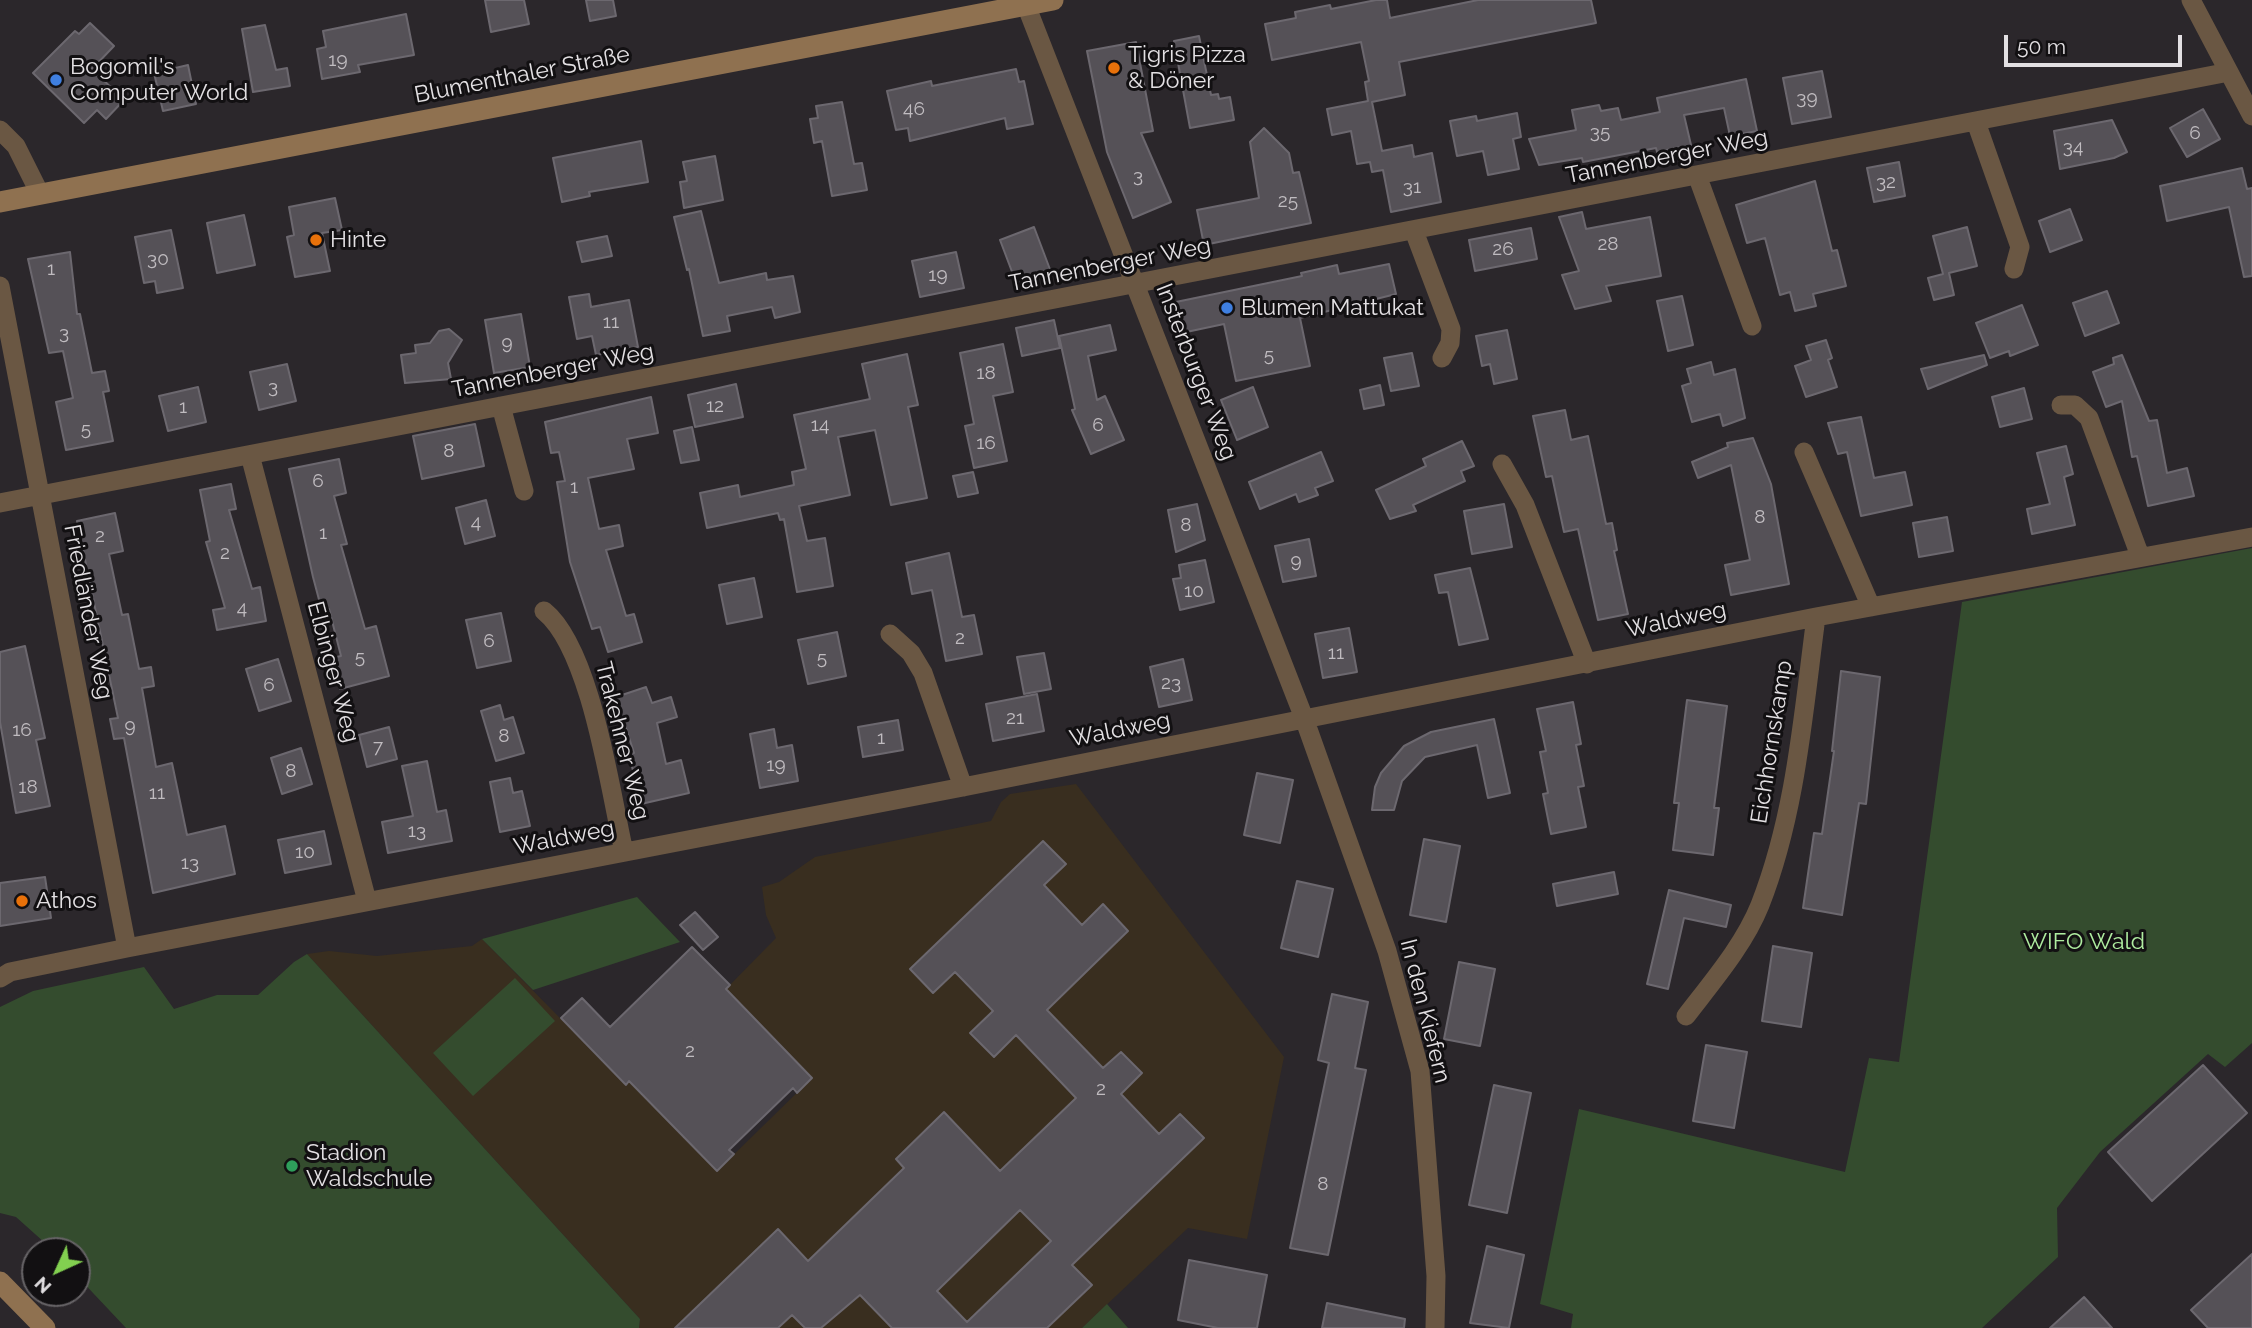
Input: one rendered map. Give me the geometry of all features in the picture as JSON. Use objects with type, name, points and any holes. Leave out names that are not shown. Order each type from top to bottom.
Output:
[{"type":"main road","name":"Blumenthaler Straße","points":[[0,202],[974,8],[1026,5],[1053,0]]},
{"type":"main road","points":[[0,1282],[45,1328]]},
{"type":"street","points":[[2191,0],[2252,116]]},
{"type":"street","name":"Insterburger Weg","points":[[1026,5],[1304,718]]},
{"type":"street","name":"Tannenberger Weg","points":[[0,503],[2229,72]]},
{"type":"street","points":[[1976,122],[2020,247],[2014,270]]},
{"type":"street","points":[[0,130],[16,146],[40,194]]},
{"type":"street","points":[[1697,175],[1752,326]]},
{"type":"street","points":[[1414,231],[1451,329],[1450,343],[1442,358]]},
{"type":"street","name":"Friedländer Weg","points":[[0,286],[127,948]]},
{"type":"street","points":[[2061,405],[2074,405],[2089,418],[2140,556]]},
{"type":"street","points":[[501,406],[524,491]]},
{"type":"street","points":[[1804,452],[1871,607]]},
{"type":"street","name":"Elbinger Weg","points":[[250,455],[368,901]]},
{"type":"street","points":[[1502,464],[1525,505],[1587,664]]},
{"type":"street","name":"Waldweg","points":[[0,978],[10,972],[127,948],[963,787],[1816,617],[2252,537]]},
{"type":"street","name":"Trakehner Weg","points":[[544,611],[556,620],[568,637],[583,673],[624,852]]},
{"type":"street","name":"Eichhornskamp","points":[[1686,1016],[1726,962],[1759,907],[1791,807],[1816,617]]},
{"type":"street","points":[[890,634],[911,653],[923,673],[963,787]]},
{"type":"street","name":"In den Kiefern","points":[[1304,718],[1387,951],[1420,1071],[1436,1276],[1435,1328]]},
{"type":"shaded area","points":[[1076,784],[1284,1057],[1247,1239],[1188,1228],[1082,1328],[639,1328],[640,1319],[307,954],[329,951],[377,956],[472,946],[482,939],[625,1084],[629,1081],[717,1171],[812,1078],[726,989],[776,938],[766,915],[762,887],[779,882],[815,857],[991,821],[1001,802],[1010,794]]},
{"type":"green space","name":"WIFO Wald","points":[[2252,548],[2252,1043],[2225,1067],[2208,1054],[2100,1152],[2057,1208],[2058,1257],[1982,1328],[1571,1328],[1573,1314],[1540,1304],[1579,1109],[1845,1172],[1869,1058],[1899,1062],[1962,602]]},
{"type":"green space","points":[[637,897],[680,942],[533,990],[482,939]]},
{"type":"green space","name":"Stadion Waldschule","points":[[307,954],[640,1319],[639,1328],[126,1328],[91,1291],[91,1237],[38,1237],[16,1217],[0,1213],[0,1007],[33,991],[144,967],[174,1009],[217,995],[258,995],[294,962]]},
{"type":"green space","points":[[515,978],[555,1021],[473,1096],[433,1053]]},
{"type":"green space","points":[[1107,1304],[1128,1328],[1082,1328]]},
{"type":"building","points":[[485,0],[524,0],[529,24],[491,32]]},
{"type":"building","points":[[586,0],[613,0],[616,16],[590,21]]},
{"type":"building","points":[[1387,0],[1390,18],[1478,0],[1591,0],[1596,23],[1399,62],[1405,95],[1372,102],[1382,151],[1412,145],[1414,157],[1432,153],[1441,202],[1391,212],[1383,170],[1372,172],[1370,162],[1357,164],[1351,131],[1332,135],[1327,109],[1368,101],[1365,82],[1369,81],[1361,42],[1272,60],[1265,24],[1296,18],[1295,12],[1330,5],[1331,9]]},
{"type":"building","points":[[406,14],[414,55],[358,65],[360,72],[322,79],[317,49],[326,47],[323,31]]},
{"type":"building","points":[[90,23],[114,46],[92,69],[124,100],[106,119],[97,110],[84,123],[33,73],[75,31],[79,34]]},
{"type":"building","points":[[265,25],[276,70],[287,68],[290,86],[253,92],[242,29]]},
{"type":"building","points":[[1199,36],[1211,95],[1218,94],[1219,99],[1230,97],[1234,120],[1190,128],[1174,41]]},
{"type":"building","points":[[1136,42],[1153,131],[1141,133],[1171,202],[1133,218],[1107,152],[1087,51]]},
{"type":"building","points":[[188,65],[196,104],[163,111],[154,73]]},
{"type":"building","points":[[1016,69],[1019,82],[1024,81],[1033,124],[1007,129],[1005,118],[910,141],[908,128],[896,130],[887,91],[931,81],[932,86]]},
{"type":"building","points":[[1822,71],[1831,117],[1792,124],[1783,78]]},
{"type":"building","points":[[1746,79],[1757,131],[1730,136],[1724,108],[1684,115],[1691,145],[1657,152],[1656,148],[1583,162],[1582,158],[1539,165],[1529,139],[1576,130],[1572,110],[1599,105],[1601,111],[1618,108],[1621,120],[1660,112],[1657,98]]},
{"type":"building","points":[[842,102],[854,164],[862,163],[867,190],[832,196],[822,141],[814,143],[810,119],[818,118],[816,106]]},
{"type":"building","points":[[2203,109],[2220,139],[2187,157],[2170,128]]},
{"type":"building","points":[[1517,113],[1521,137],[1513,139],[1519,169],[1488,175],[1483,151],[1457,156],[1450,121],[1476,116],[1477,121]]},
{"type":"building","points":[[2112,120],[2127,152],[2114,158],[2060,169],[2054,131]]},
{"type":"building","points":[[1264,128],[1289,153],[1293,173],[1299,172],[1311,223],[1204,245],[1197,210],[1259,198],[1250,142]]},
{"type":"building","points":[[641,141],[648,182],[589,192],[590,196],[562,202],[553,158]]},
{"type":"building","points":[[715,156],[723,200],[684,208],[680,182],[687,181],[683,162]]},
{"type":"building","points":[[1899,162],[1905,196],[1874,202],[1867,168]]},
{"type":"building","points":[[2242,168],[2247,189],[2252,188],[2252,276],[2244,277],[2229,207],[2167,221],[2160,186]]},
{"type":"building","points":[[1815,181],[1832,251],[1837,250],[1846,286],[1813,294],[1816,306],[1795,311],[1790,292],[1780,295],[1765,238],[1747,243],[1736,205]]},
{"type":"building","points":[[335,198],[342,230],[322,233],[330,271],[295,277],[287,237],[294,235],[289,207]]},
{"type":"building","points":[[2070,209],[2082,240],[2050,252],[2039,221]]},
{"type":"building","points":[[701,211],[719,283],[766,273],[767,280],[793,276],[800,312],[775,318],[772,307],[727,316],[730,331],[703,336],[689,269],[687,270],[674,217]]},
{"type":"building","points":[[1582,212],[1586,229],[1650,217],[1661,276],[1606,286],[1611,301],[1575,309],[1562,275],[1579,271],[1559,217]]},
{"type":"building","points":[[244,215],[255,265],[217,273],[207,223]]},
{"type":"building","points":[[1034,227],[1051,272],[1017,285],[1000,240]]},
{"type":"building","points":[[1967,227],[1977,266],[1949,273],[1954,295],[1934,300],[1928,278],[1943,274],[1933,236]]},
{"type":"building","points":[[1531,228],[1537,259],[1475,271],[1469,240]]},
{"type":"building","points":[[171,230],[183,288],[157,293],[155,281],[144,283],[135,237]]},
{"type":"building","points":[[607,236],[612,256],[582,262],[577,242]]},
{"type":"building","points":[[70,252],[77,314],[80,314],[92,373],[105,371],[109,391],[103,392],[113,441],[66,450],[56,402],[73,398],[63,351],[49,353],[28,259]]},
{"type":"building","points":[[956,252],[964,288],[920,297],[912,261]]},
{"type":"building","points":[[1389,264],[1396,294],[1300,318],[1310,366],[1236,381],[1224,324],[1177,334],[1171,303],[1302,276],[1301,273],[1337,265],[1339,274]]},
{"type":"building","points":[[2107,291],[2119,323],[2085,336],[2073,303]]},
{"type":"building","points":[[589,294],[591,307],[629,300],[638,347],[596,355],[592,336],[577,339],[569,297]]},
{"type":"building","points":[[1682,296],[1693,345],[1668,351],[1657,301]]},
{"type":"building","points":[[2022,305],[2038,345],[2010,356],[2009,351],[1990,358],[1976,323]]},
{"type":"building","points":[[521,314],[530,367],[494,373],[485,320]]},
{"type":"building","points":[[1054,320],[1060,348],[1022,356],[1016,328]]},
{"type":"building","points":[[1110,325],[1116,350],[1088,356],[1097,400],[1105,396],[1124,440],[1091,454],[1072,410],[1075,409],[1059,336]]},
{"type":"building","points":[[449,329],[462,340],[448,363],[451,379],[405,383],[401,355],[416,353],[415,345],[430,343],[439,331]]},
{"type":"building","points":[[1507,330],[1517,379],[1494,384],[1490,364],[1482,366],[1476,336]]},
{"type":"building","points":[[1826,340],[1832,358],[1828,360],[1837,387],[1806,397],[1795,366],[1811,360],[1806,346]]},
{"type":"building","points":[[1003,344],[1013,392],[993,396],[1007,461],[974,468],[965,426],[974,424],[960,353]]},
{"type":"building","points":[[1412,353],[1419,386],[1391,391],[1384,358]]},
{"type":"building","points":[[907,354],[918,405],[908,407],[927,498],[891,505],[875,430],[838,437],[850,495],[799,506],[807,541],[825,538],[833,586],[797,592],[784,519],[780,520],[778,513],[707,528],[700,493],[738,485],[740,497],[794,485],[792,472],[806,469],[794,415],[870,399],[862,364]]},
{"type":"building","points":[[1984,355],[1987,365],[1928,389],[1921,369]]},
{"type":"building","points":[[2122,355],[2149,421],[2157,420],[2167,473],[2187,468],[2194,496],[2148,506],[2137,456],[2132,457],[2122,401],[2106,407],[2093,372],[2114,364],[2113,358]]},
{"type":"building","points":[[1711,362],[1714,375],[1735,369],[1745,418],[1723,426],[1720,414],[1692,422],[1682,386],[1691,383],[1687,369]]},
{"type":"building","points":[[287,364],[296,401],[259,410],[250,372]]},
{"type":"building","points":[[736,384],[743,417],[695,427],[688,395]]},
{"type":"building","points":[[1380,385],[1384,405],[1364,409],[1360,390]]},
{"type":"building","points":[[198,387],[206,422],[168,431],[159,396]]},
{"type":"building","points":[[1253,387],[1268,427],[1237,440],[1221,400]]},
{"type":"building","points":[[2024,388],[2032,419],[2000,427],[1992,397]]},
{"type":"building","points":[[651,397],[658,433],[627,439],[634,469],[588,478],[599,529],[619,525],[623,546],[606,550],[626,616],[634,614],[642,642],[608,652],[600,627],[592,629],[570,562],[557,482],[565,481],[559,452],[551,453],[545,422]]},
{"type":"building","points":[[1565,410],[1571,440],[1588,436],[1606,524],[1612,523],[1617,550],[1614,551],[1628,614],[1598,620],[1578,529],[1564,532],[1552,476],[1546,477],[1533,416]]},
{"type":"building","points":[[1861,417],[1874,478],[1905,472],[1912,505],[1861,516],[1847,452],[1838,454],[1828,423]]},
{"type":"building","points":[[475,424],[484,466],[422,479],[413,436]]},
{"type":"building","points":[[692,427],[699,460],[681,463],[674,431]]},
{"type":"building","points":[[1753,438],[1771,484],[1789,584],[1731,595],[1725,565],[1750,560],[1731,465],[1698,478],[1692,462],[1728,447],[1727,443]]},
{"type":"building","points":[[1462,441],[1474,466],[1461,471],[1465,481],[1413,505],[1416,511],[1390,519],[1376,490],[1426,466],[1423,459]]},
{"type":"building","points":[[2066,446],[2073,474],[2064,477],[2075,525],[2032,534],[2027,509],[2050,504],[2037,453]]},
{"type":"building","points":[[1321,452],[1333,481],[1315,488],[1318,495],[1299,502],[1296,494],[1260,509],[1249,482]]},
{"type":"building","points":[[339,459],[346,493],[334,496],[347,544],[341,545],[365,629],[376,626],[389,676],[340,689],[332,658],[341,656],[329,609],[322,611],[289,469]]},
{"type":"building","points":[[973,472],[978,493],[958,497],[953,476]]},
{"type":"building","points":[[231,484],[236,509],[229,510],[252,589],[260,587],[266,621],[217,630],[213,610],[225,608],[206,542],[210,541],[200,490]]},
{"type":"building","points":[[486,500],[495,536],[465,544],[456,508]]},
{"type":"building","points":[[1197,504],[1205,540],[1176,552],[1168,510]]},
{"type":"building","points":[[1504,504],[1512,547],[1472,554],[1464,511]]},
{"type":"building","points":[[115,513],[123,551],[109,554],[122,615],[128,614],[139,669],[151,667],[154,686],[142,688],[156,767],[172,763],[187,835],[225,826],[235,874],[153,893],[124,738],[114,739],[110,719],[118,718],[77,521]]},
{"type":"building","points":[[1947,517],[1953,551],[1919,557],[1913,523]]},
{"type":"building","points":[[1309,539],[1316,576],[1283,582],[1275,546]]},
{"type":"building","points":[[949,553],[962,617],[974,615],[982,654],[946,661],[932,590],[912,594],[906,563]]},
{"type":"building","points":[[1205,560],[1214,602],[1180,610],[1173,579],[1181,578],[1179,565]]},
{"type":"building","points":[[1470,568],[1488,639],[1459,645],[1448,592],[1439,593],[1435,575]]},
{"type":"building","points":[[754,578],[762,617],[727,624],[719,585]]},
{"type":"building","points":[[501,613],[511,661],[477,668],[466,620]]},
{"type":"building","points":[[1349,628],[1357,672],[1323,678],[1315,634]]},
{"type":"building","points":[[837,632],[846,676],[808,684],[798,640]]},
{"type":"building","points":[[25,646],[45,738],[36,740],[50,806],[16,813],[0,722],[0,652]]},
{"type":"building","points":[[1044,653],[1051,689],[1024,694],[1017,657]]},
{"type":"building","points":[[278,659],[291,701],[259,711],[246,669]]},
{"type":"building","points":[[1183,659],[1192,700],[1159,707],[1150,667]]},
{"type":"building","points":[[1841,671],[1880,677],[1866,804],[1859,803],[1842,915],[1803,908],[1814,833],[1822,834],[1834,751]]},
{"type":"building","points":[[646,687],[652,703],[671,697],[677,717],[657,723],[666,764],[681,760],[689,793],[641,804],[629,754],[634,753],[616,697]]},
{"type":"building","points":[[1037,694],[1044,731],[993,741],[986,704]]},
{"type":"building","points":[[1687,700],[1727,706],[1714,808],[1719,808],[1713,855],[1673,850],[1679,803],[1674,803]]},
{"type":"building","points":[[1573,702],[1581,744],[1576,745],[1584,786],[1578,787],[1586,827],[1551,834],[1543,794],[1548,793],[1540,752],[1546,751],[1537,709]]},
{"type":"building","points":[[500,705],[504,720],[513,717],[524,753],[496,761],[481,711]]},
{"type":"building","points":[[1494,719],[1510,793],[1488,798],[1477,745],[1425,757],[1402,781],[1394,810],[1372,810],[1375,787],[1381,773],[1404,746],[1431,732]]},
{"type":"building","points":[[898,720],[903,750],[863,757],[858,727]]},
{"type":"building","points":[[389,727],[397,759],[367,767],[359,735]]},
{"type":"building","points":[[774,729],[777,748],[792,745],[798,781],[760,788],[750,734]]},
{"type":"building","points":[[301,748],[312,784],[282,794],[271,758]]},
{"type":"building","points":[[427,761],[437,812],[446,810],[452,841],[388,853],[382,822],[413,816],[402,766]]},
{"type":"building","points":[[1257,773],[1293,780],[1280,843],[1244,835]]},
{"type":"building","points":[[510,778],[513,793],[522,791],[530,826],[500,832],[490,782]]},
{"type":"building","points":[[324,831],[331,864],[285,873],[278,840]]},
{"type":"building","points":[[1424,839],[1460,846],[1446,922],[1410,915]]},
{"type":"building","points":[[1043,841],[1066,864],[1044,885],[1082,925],[1103,904],[1128,931],[1047,1010],[1103,1068],[1121,1052],[1142,1073],[1121,1094],[1159,1134],[1180,1114],[1204,1138],[1072,1265],[1092,1285],[1047,1328],[892,1328],[860,1295],[821,1328],[805,1328],[792,1315],[778,1328],[675,1328],[778,1229],[808,1261],[904,1168],[896,1159],[944,1112],[1000,1171],[1076,1098],[1016,1035],[994,1057],[970,1033],[993,1011],[955,972],[933,993],[910,969]],"holes":[[[1020,1210],[1051,1241],[967,1322],[937,1291]]]},
{"type":"building","points":[[1614,872],[1618,894],[1557,906],[1553,884]]},
{"type":"building","points":[[45,877],[51,918],[0,926],[0,883]]},
{"type":"building","points":[[1297,881],[1333,889],[1318,957],[1281,948]]},
{"type":"building","points":[[1669,890],[1731,905],[1726,927],[1684,918],[1668,989],[1647,984]]},
{"type":"building","points":[[695,912],[718,937],[703,950],[680,925]]},
{"type":"building","points":[[1773,946],[1812,953],[1801,1027],[1762,1021]]},
{"type":"building","points":[[692,947],[730,985],[726,989],[812,1078],[797,1093],[793,1088],[729,1150],[734,1154],[717,1171],[629,1081],[626,1085],[561,1018],[582,998],[610,1027]]},
{"type":"building","points":[[1459,962],[1495,969],[1480,1046],[1444,1039]]},
{"type":"building","points":[[1332,994],[1368,1002],[1355,1068],[1366,1070],[1328,1255],[1290,1248],[1329,1063],[1318,1060]]},
{"type":"building","points":[[1706,1045],[1747,1052],[1734,1128],[1693,1121]]},
{"type":"building","points":[[2203,1065],[2247,1113],[2152,1201],[2108,1152]]},
{"type":"building","points":[[1494,1085],[1531,1093],[1507,1213],[1469,1205]]},
{"type":"building","points":[[1487,1246],[1524,1255],[1509,1328],[1470,1323]]},
{"type":"building","points":[[2252,1254],[2252,1328],[2208,1328],[2191,1310]]},
{"type":"building","points":[[1189,1260],[1267,1275],[1257,1328],[1218,1328],[1178,1320]]},
{"type":"building","points":[[2084,1297],[2112,1328],[2050,1328]]},
{"type":"building","points":[[1327,1303],[1405,1319],[1404,1328],[1322,1328]]},
{"type":"place","name":"Tigris Pizza & Döner","points":[[1114,68]]},
{"type":"place","name":"Bogomil's Computer World","points":[[56,80]]},
{"type":"place","name":"Hinte","points":[[316,240]]},
{"type":"place","name":"Blumen Mattukat","points":[[1227,308]]},
{"type":"place","name":"Athos","points":[[22,901]]},
{"type":"place","name":"Stadion Waldschule","points":[[292,1166]]}]
